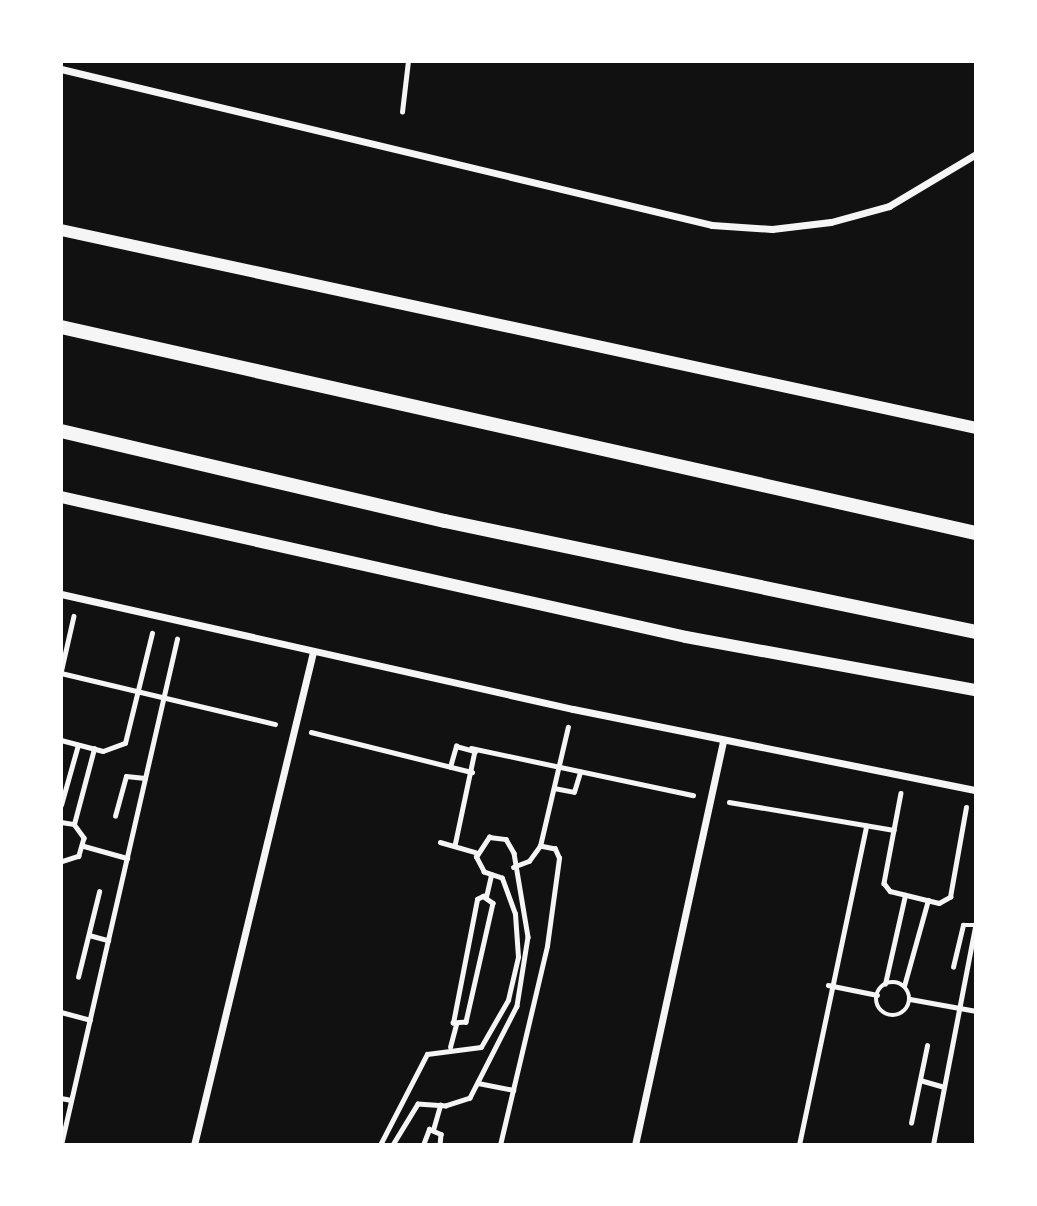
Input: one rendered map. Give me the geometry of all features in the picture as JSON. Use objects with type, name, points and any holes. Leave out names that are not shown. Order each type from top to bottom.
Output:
[{"type":"main road","points":[[61,327],[976,533]]},
{"type":"main road","points":[[61,431],[445,521],[976,632]]},
{"type":"street","points":[[61,69],[712,225],[772,229],[831,222],[889,206],[976,154]]},
{"type":"street","points":[[61,230],[976,428]]},
{"type":"street","points":[[61,497],[577,614],[976,690]]},
{"type":"street","points":[[61,594],[573,709],[973,789]]},
{"type":"street","points":[[194,1145],[313,652]]},
{"type":"street","points":[[635,1145],[723,741]]},
{"type":"path","points":[[402,112],[408,61]]},
{"type":"path","points":[[78,598],[61,673],[472,772]]},
{"type":"path","points":[[61,740],[94,749],[125,743],[140,692],[156,616]]},
{"type":"path","points":[[61,1145],[181,622]]},
{"type":"path","points":[[513,867],[530,861],[540,846],[573,709]]},
{"type":"path","points":[[61,805],[78,745]]},
{"type":"path","points":[[450,766],[456,746],[471,748],[709,798],[894,830]]},
{"type":"path","points":[[455,846],[472,772],[471,748]]},
{"type":"path","points":[[94,749],[74,824],[84,846],[127,858]]},
{"type":"path","points":[[554,788],[573,792],[580,772]]},
{"type":"path","points":[[115,816],[126,776],[145,778]]},
{"type":"path","points":[[904,777],[884,884],[905,895],[943,903],[950,897],[973,789]]},
{"type":"path","points":[[61,822],[74,824]]},
{"type":"path","points":[[799,1145],[828,985],[866,826]]},
{"type":"path","points":[[380,1145],[414,1086],[419,1063],[450,1047],[468,1052],[481,1047],[514,979],[515,914],[506,883],[478,865],[477,852],[489,837],[506,839],[514,853],[513,867],[526,914],[528,960],[517,1006],[483,1062],[478,1083],[459,1105],[414,1107],[393,1145]]},
{"type":"path","points":[[440,842],[477,852]]},
{"type":"path","points":[[61,862],[79,856],[84,846]]},
{"type":"path","points":[[500,1145],[547,946],[559,858],[555,849],[540,846]]},
{"type":"path","points":[[486,897],[491,875]]},
{"type":"path","points":[[78,977],[99,892]]},
{"type":"path","points":[[877,995],[885,984],[905,895]]},
{"type":"path","points":[[486,897],[493,903],[470,1009],[466,1024],[456,1024],[450,1019],[477,899],[486,897]]},
{"type":"path","points":[[910,999],[904,986],[928,900]]},
{"type":"path","points":[[933,1145],[976,923],[963,925],[953,967]]},
{"type":"path","points":[[89,935],[108,940]]},
{"type":"path","points":[[885,984],[904,986]]},
{"type":"path","points":[[828,985],[877,995]]},
{"type":"path","points":[[877,995],[881,1010],[895,1016],[910,999]]},
{"type":"path","points":[[910,999],[976,1011]]},
{"type":"path","points":[[61,1013],[90,1020]]},
{"type":"path","points":[[450,1047],[456,1024]]},
{"type":"path","points":[[911,1124],[928,1046]]},
{"type":"path","points":[[920,1080],[944,1087]]},
{"type":"path","points":[[478,1083],[513,1090]]},
{"type":"path","points":[[61,1098],[71,1100]]},
{"type":"path","points":[[423,1145],[433,1130],[440,1105]]},
{"type":"path","points":[[433,1130],[441,1134],[440,1145]]}]
